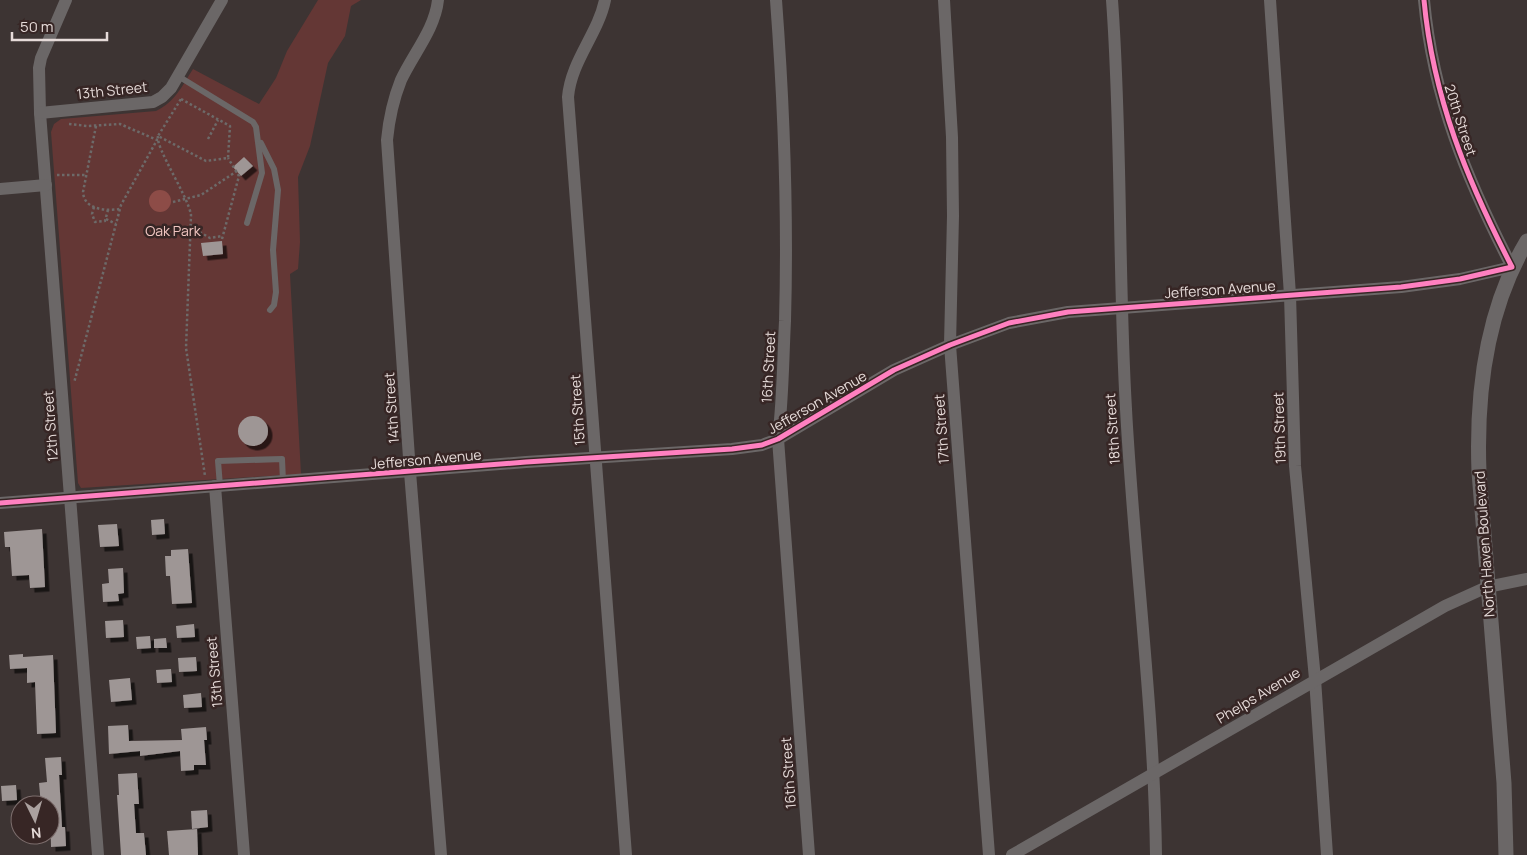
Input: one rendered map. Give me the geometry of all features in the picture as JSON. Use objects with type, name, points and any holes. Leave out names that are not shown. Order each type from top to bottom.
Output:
[{"type":"street","name":"12th Street","points":[[66,0],[41,58],[39,68],[40,113],[98,855]]},
{"type":"street","name":"13th Street","points":[[40,113],[153,102],[162,97],[178,76],[222,0]]},
{"type":"street","name":"14th Street","points":[[438,0],[434,18],[402,80],[394,100],[387,140],[410,472],[441,855]]},
{"type":"street","name":"15th Street","points":[[605,0],[600,16],[575,67],[568,97],[626,855]]},
{"type":"street","name":"16th Street","points":[[776,0],[786,179],[785,298],[778,438],[809,855]]},
{"type":"street","name":"17th Street","points":[[944,0],[952,147],[950,345],[989,855]]},
{"type":"street","name":"18th Street","points":[[1112,0],[1121,184],[1120,307],[1126,410],[1154,772],[1156,855]]},
{"type":"street","name":"19th Street","points":[[1270,0],[1290,295],[1295,466],[1315,679],[1326,855]]},
{"type":"street","name":"20th Street","points":[[1424,0],[1437,80],[1450,129],[1480,206],[1512,267]]},
{"type":"street","points":[[0,189],[45,180]]},
{"type":"street","name":"North Haven Boulevard","points":[[1506,855],[1504,783],[1478,472],[1477,433],[1480,393],[1492,330],[1512,267],[1527,241]]},
{"type":"street","name":"Jefferson Avenue","points":[[0,503],[596,457],[732,449],[762,445],[778,438],[894,370],[990,329],[1038,316],[1120,307],[1401,287],[1460,279],[1512,267]]},
{"type":"street","name":"13th Street","points":[[213,486],[244,855]]},
{"type":"street","name":"Phelps Avenue","points":[[1012,855],[1315,679],[1446,606],[1487,587],[1527,579]]},
{"type":"lane","points":[[178,76],[253,122],[259,140],[274,169],[278,190],[273,250],[276,292],[274,305],[270,310]]},
{"type":"lane","points":[[247,223],[262,173],[259,140]]},
{"type":"lane","points":[[213,486],[218,462],[282,459],[283,481]]},
{"type":"path","points":[[74,387],[120,208],[181,99],[230,126],[228,158],[239,176],[222,238],[210,238],[191,227]]},
{"type":"path","points":[[208,139],[218,120]]},
{"type":"path","points":[[67,124],[96,126],[120,124],[158,138],[206,161],[228,158]]},
{"type":"path","points":[[96,126],[83,196],[87,203],[94,207],[108,210],[120,208]]},
{"type":"path","points":[[158,138],[187,199],[191,227],[186,342],[213,486]]},
{"type":"path","points":[[173,202],[201,195],[237,171]]},
{"type":"path","points":[[45,180],[86,175]]},
{"type":"path","points":[[94,207],[93,221],[101,223],[106,219],[108,210]]},
{"type":"path","points":[[106,219],[116,224]]},
{"type":"green space","name":"Oak Park","points":[[318,0],[361,0],[351,6],[345,36],[328,63],[310,146],[298,177],[300,242],[298,269],[290,274],[301,474],[81,488],[78,483],[51,132],[54,124],[61,119],[156,111],[173,98],[193,69],[259,104],[276,78],[287,51]]},
{"type":"shaded area","points":[[160,190],[168,193],[171,201],[168,209],[160,212],[152,209],[149,201],[152,193]]},
{"type":"building","points":[[244,157],[253,166],[241,176],[233,167]]},
{"type":"building","points":[[222,241],[223,254],[203,256],[201,243]]},
{"type":"building","points":[[253,416],[264,420],[268,431],[264,442],[253,446],[242,442],[238,431],[242,420]]},
{"type":"building","points":[[164,519],[165,534],[152,535],[151,520]]},
{"type":"building","points":[[117,524],[119,546],[100,547],[98,525]]},
{"type":"building","points":[[42,529],[45,587],[30,588],[29,575],[12,576],[10,547],[5,547],[4,532]]},
{"type":"building","points":[[188,549],[192,603],[172,604],[170,576],[166,576],[165,556],[171,556],[171,550]]},
{"type":"building","points":[[123,568],[124,593],[118,594],[119,601],[103,602],[102,584],[109,583],[108,569]]},
{"type":"building","points":[[123,620],[124,637],[106,638],[105,621]]},
{"type":"building","points":[[194,624],[195,637],[177,638],[176,626]]},
{"type":"building","points":[[150,636],[151,648],[137,649],[136,637]]},
{"type":"building","points":[[166,638],[167,648],[154,648],[154,639]]},
{"type":"building","points":[[23,654],[23,657],[53,655],[56,733],[37,734],[35,682],[27,683],[27,668],[10,669],[9,655]]},
{"type":"building","points":[[196,657],[197,671],[179,672],[178,658]]},
{"type":"building","points":[[171,669],[172,682],[157,683],[156,670]]},
{"type":"building","points":[[130,678],[132,700],[111,702],[109,680]]},
{"type":"building","points":[[201,693],[202,707],[184,708],[183,695]]},
{"type":"building","points":[[128,725],[129,741],[182,740],[181,729],[206,727],[207,740],[204,740],[206,765],[194,765],[194,770],[181,771],[180,751],[140,756],[140,751],[109,754],[108,726]]},
{"type":"building","points":[[61,757],[62,775],[59,775],[62,827],[65,827],[66,846],[51,847],[51,845],[60,845],[60,795],[40,795],[39,783],[47,782],[45,758]]},
{"type":"building","points":[[137,773],[139,804],[134,804],[136,833],[144,833],[146,855],[121,855],[117,795],[119,795],[118,774]]},
{"type":"building","points":[[16,785],[17,795],[10,795],[10,800],[2,801],[1,786]]},
{"type":"building","points":[[207,810],[208,827],[192,829],[191,811]]},
{"type":"building","points":[[197,829],[198,855],[169,855],[167,831]]},
{"type":"cycle path","points":[[0,503],[526,462],[732,449],[762,445],[778,439],[894,370],[950,345],[1009,323],[1068,312],[1401,287],[1460,279],[1512,267],[1467,170],[1444,105],[1435,71],[1424,0]]}]
